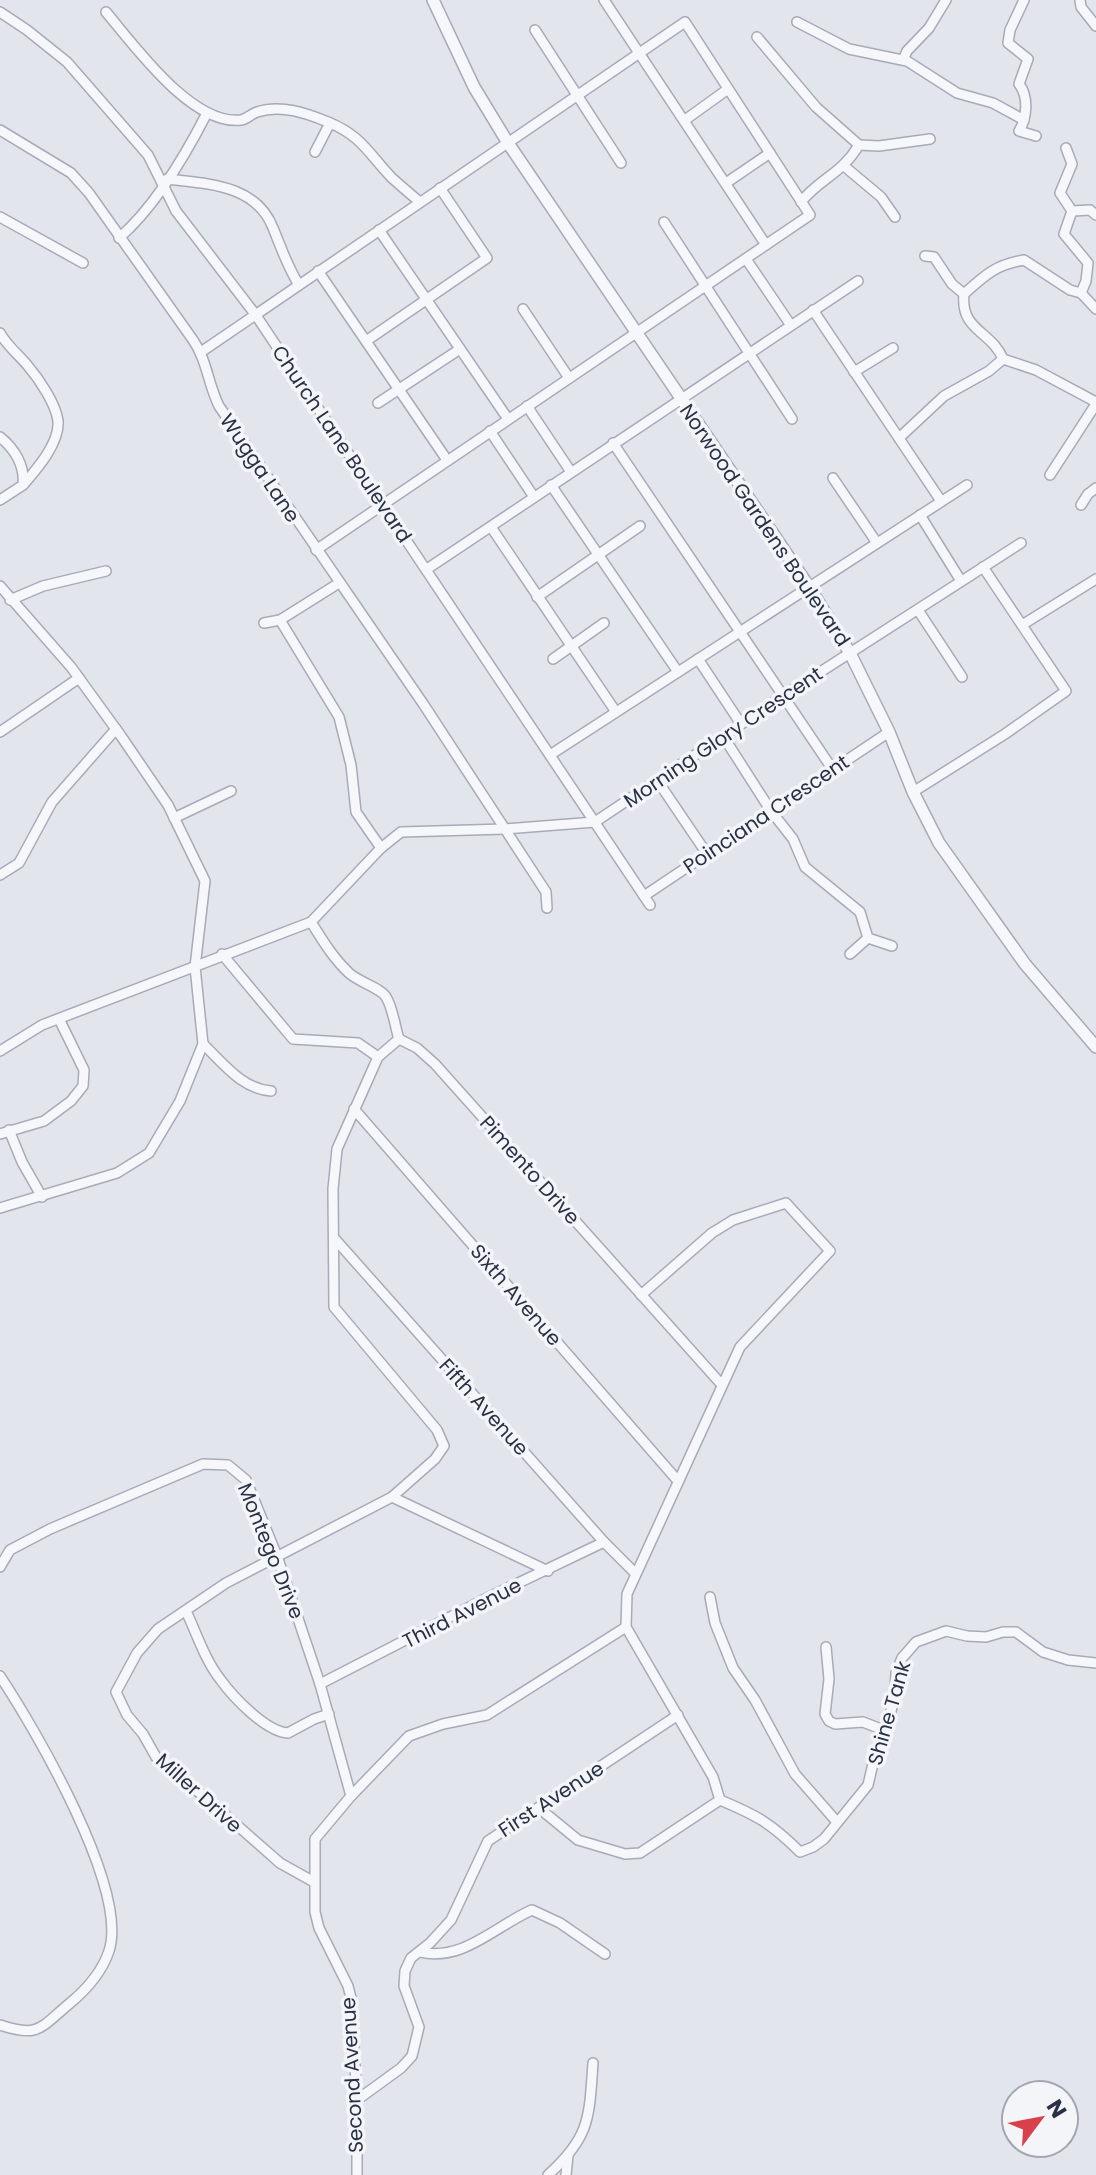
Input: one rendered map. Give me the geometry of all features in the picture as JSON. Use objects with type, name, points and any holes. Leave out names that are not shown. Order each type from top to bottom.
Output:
[{"type":"street","points":[[604,0],[766,245]]},
{"type":"street","points":[[903,60],[907,51],[929,28],[946,0]]},
{"type":"street","points":[[1024,0],[1010,30],[1008,43],[1028,59],[1019,84],[1025,92],[1024,120],[1019,131],[1036,136]]},
{"type":"street","points":[[1080,0],[1081,7],[1096,26]]},
{"type":"street","name":"Norwood Gardens Boulevard","points":[[438,2],[474,87],[508,143],[809,587],[850,653],[939,843],[1050,995],[1096,1047]]},
{"type":"street","name":"Church Lane Boulevard","points":[[0,12],[67,62],[148,155],[165,182],[176,211],[255,314],[650,905]]},
{"type":"street","points":[[106,12],[166,83],[207,113],[225,119],[243,120],[256,112],[278,108],[330,123],[354,135],[392,177],[420,202]]},
{"type":"street","points":[[201,352],[685,22],[810,215],[316,550]]},
{"type":"street","points":[[797,22],[849,49],[903,60],[957,93],[993,103],[1024,120]]},
{"type":"street","points":[[535,30],[621,163]]},
{"type":"street","points":[[757,37],[816,107],[859,145],[879,146],[930,139]]},
{"type":"street","points":[[685,120],[728,89]]},
{"type":"street","points":[[119,238],[141,216],[184,157],[207,113]]},
{"type":"street","points":[[315,152],[330,123]]},
{"type":"street","name":"Wugga Lane","points":[[0,130],[71,173],[89,193],[201,352],[209,387],[219,406],[424,705],[546,892],[547,908]]},
{"type":"street","points":[[801,202],[810,191],[844,166],[859,145]]},
{"type":"street","points":[[1066,148],[1072,164],[1060,193],[1072,211]]},
{"type":"street","points":[[726,183],[770,153]]},
{"type":"street","points":[[844,166],[881,197],[895,217]]},
{"type":"street","points":[[165,182],[242,192],[256,203],[272,224],[299,285]]},
{"type":"street","points":[[366,341],[487,258],[440,188]]},
{"type":"street","points":[[1072,211],[1090,210],[1096,215]]},
{"type":"street","points":[[1072,211],[1064,234],[1088,263],[1081,293]]},
{"type":"street","points":[[0,217],[83,263]]},
{"type":"street","points":[[664,222],[792,419]]},
{"type":"street","points":[[379,230],[508,419]]},
{"type":"street","points":[[925,256],[934,257],[952,284],[964,294]]},
{"type":"street","points":[[746,259],[790,324]]},
{"type":"street","points":[[1050,475],[1096,403],[1036,370],[1003,359],[969,322],[963,308],[964,294],[1000,264],[1024,260],[1070,290],[1081,293],[1096,309]]},
{"type":"street","points":[[318,271],[447,460]]},
{"type":"street","points":[[427,569],[858,281]]},
{"type":"street","points":[[523,309],[569,378]]},
{"type":"street","points":[[813,310],[941,501]]},
{"type":"street","points":[[0,333],[30,367],[58,420],[56,433],[36,470],[23,485],[0,500]]},
{"type":"street","points":[[854,372],[893,348]]},
{"type":"street","points":[[378,403],[460,349]]},
{"type":"street","points":[[899,438],[944,396],[989,371],[1003,359]]},
{"type":"street","points":[[527,406],[571,472]]},
{"type":"street","points":[[490,431],[534,497]]},
{"type":"street","points":[[0,437],[25,472],[23,485]]},
{"type":"street","points":[[613,443],[833,770]]},
{"type":"street","points":[[833,478],[877,543]]},
{"type":"street","points":[[551,485],[678,672]]},
{"type":"street","points":[[550,755],[967,485]]},
{"type":"street","points":[[1081,505],[1096,488]]},
{"type":"street","points":[[920,515],[961,581]]},
{"type":"street","points":[[537,597],[640,526]]},
{"type":"street","points":[[491,527],[616,712]]},
{"type":"street","name":"Morning Glory Crescent","points":[[595,822],[783,696],[1021,543]]},
{"type":"street","points":[[913,792],[1066,691],[983,567]]},
{"type":"street","points":[[10,600],[43,586],[106,571]]},
{"type":"street","points":[[1022,625],[1096,579]]},
{"type":"street","points":[[264,623],[280,620],[339,583]]},
{"type":"street","points":[[0,586],[79,678],[116,729],[174,818],[205,881],[195,967],[203,1044],[180,1101],[149,1153],[117,1173],[0,1208]]},
{"type":"street","points":[[918,610],[962,677]]},
{"type":"street","points":[[280,620],[339,717],[351,765],[356,812],[381,848]]},
{"type":"street","points":[[553,659],[604,623]]},
{"type":"street","points":[[698,659],[741,724]]},
{"type":"street","points":[[0,732],[79,678]]},
{"type":"street","points":[[0,875],[19,863],[52,802],[116,729]]},
{"type":"street","name":"Poinciana Crescent","points":[[644,896],[889,732]]},
{"type":"street","points":[[723,736],[771,811],[793,839],[805,867],[860,912],[868,938]]},
{"type":"street","points":[[657,780],[707,854]]},
{"type":"street","points":[[174,818],[231,791]]},
{"type":"street","points":[[0,1051],[42,1025],[311,922],[381,848],[401,832],[595,822]]},
{"type":"street","points":[[311,922],[330,953],[349,973],[364,985],[379,989],[387,997],[399,1039],[378,1057],[337,1149],[333,1189],[334,1307],[437,1430],[444,1446],[435,1459],[392,1497],[226,1583],[186,1611],[218,1678],[273,1730],[288,1733],[329,1714]]},
{"type":"street","points":[[868,938],[892,946]]},
{"type":"street","points":[[850,954],[868,938]]},
{"type":"street","points":[[222,954],[293,1039],[358,1043],[378,1057]]},
{"type":"street","points":[[42,1197],[4,1132],[44,1121],[71,1101],[83,1086],[84,1070],[59,1019]]},
{"type":"street","name":"Pimento Drive","points":[[399,1039],[417,1048],[435,1064],[722,1385]]},
{"type":"street","points":[[203,1044],[238,1078],[255,1088],[271,1091]]},
{"type":"street","name":"Sixth Avenue","points":[[354,1109],[678,1481]]},
{"type":"street","points":[[539,1808],[578,1840],[625,1854],[640,1853],[720,1800],[713,1777],[626,1627],[627,1594],[740,1347],[830,1251],[786,1203],[733,1220],[712,1233],[641,1295]]},
{"type":"street","name":"Fifth Avenue","points":[[335,1239],[635,1573]]},
{"type":"street","name":"Montego Drive","points":[[0,1567],[10,1550],[50,1529],[203,1464],[228,1465],[246,1480],[277,1556],[320,1684],[351,1796]]},
{"type":"street","points":[[392,1497],[548,1571]]},
{"type":"street","name":"Third Avenue","points":[[320,1684],[604,1542]]},
{"type":"street","points":[[710,1597],[715,1623],[733,1668],[755,1700],[795,1774],[837,1822]]},
{"type":"street","name":"Miller Drive","points":[[186,1611],[158,1629],[137,1653],[116,1692],[127,1715],[156,1757],[175,1776],[205,1797],[280,1863],[314,1882]]},
{"type":"street","name":"Second Avenue","points":[[357,2175],[357,2100],[351,1998],[319,1928],[315,1912],[315,1839],[409,1736],[443,1724],[487,1715],[626,1627]]},
{"type":"street","name":"Shine Tank","points":[[720,1800],[762,1819],[800,1852],[824,1839],[868,1785],[875,1755],[884,1743],[896,1673],[902,1658],[916,1642],[946,1631],[986,1637],[1016,1632],[1043,1652],[1068,1660],[1096,1663]]},
{"type":"street","points":[[826,1647],[829,1679],[825,1714],[829,1721],[835,1724],[863,1722],[886,1731]]},
{"type":"street","points":[[0,1676],[24,1711],[84,1827],[112,1921],[109,1951],[87,1989],[38,2030],[22,2032],[0,2025]]},
{"type":"street","name":"First Avenue","points":[[357,2100],[412,2056],[419,2027],[403,1979],[411,1958],[451,1920],[488,1841],[678,1715]]},
{"type":"street","points":[[420,1952],[434,1955],[451,1953],[485,1939],[532,1910],[560,1923],[605,1954]]},
{"type":"street","points":[[548,2175],[574,2149],[588,2119],[593,2063]]},
{"type":"street","points":[[566,2175],[568,2155]]}]
